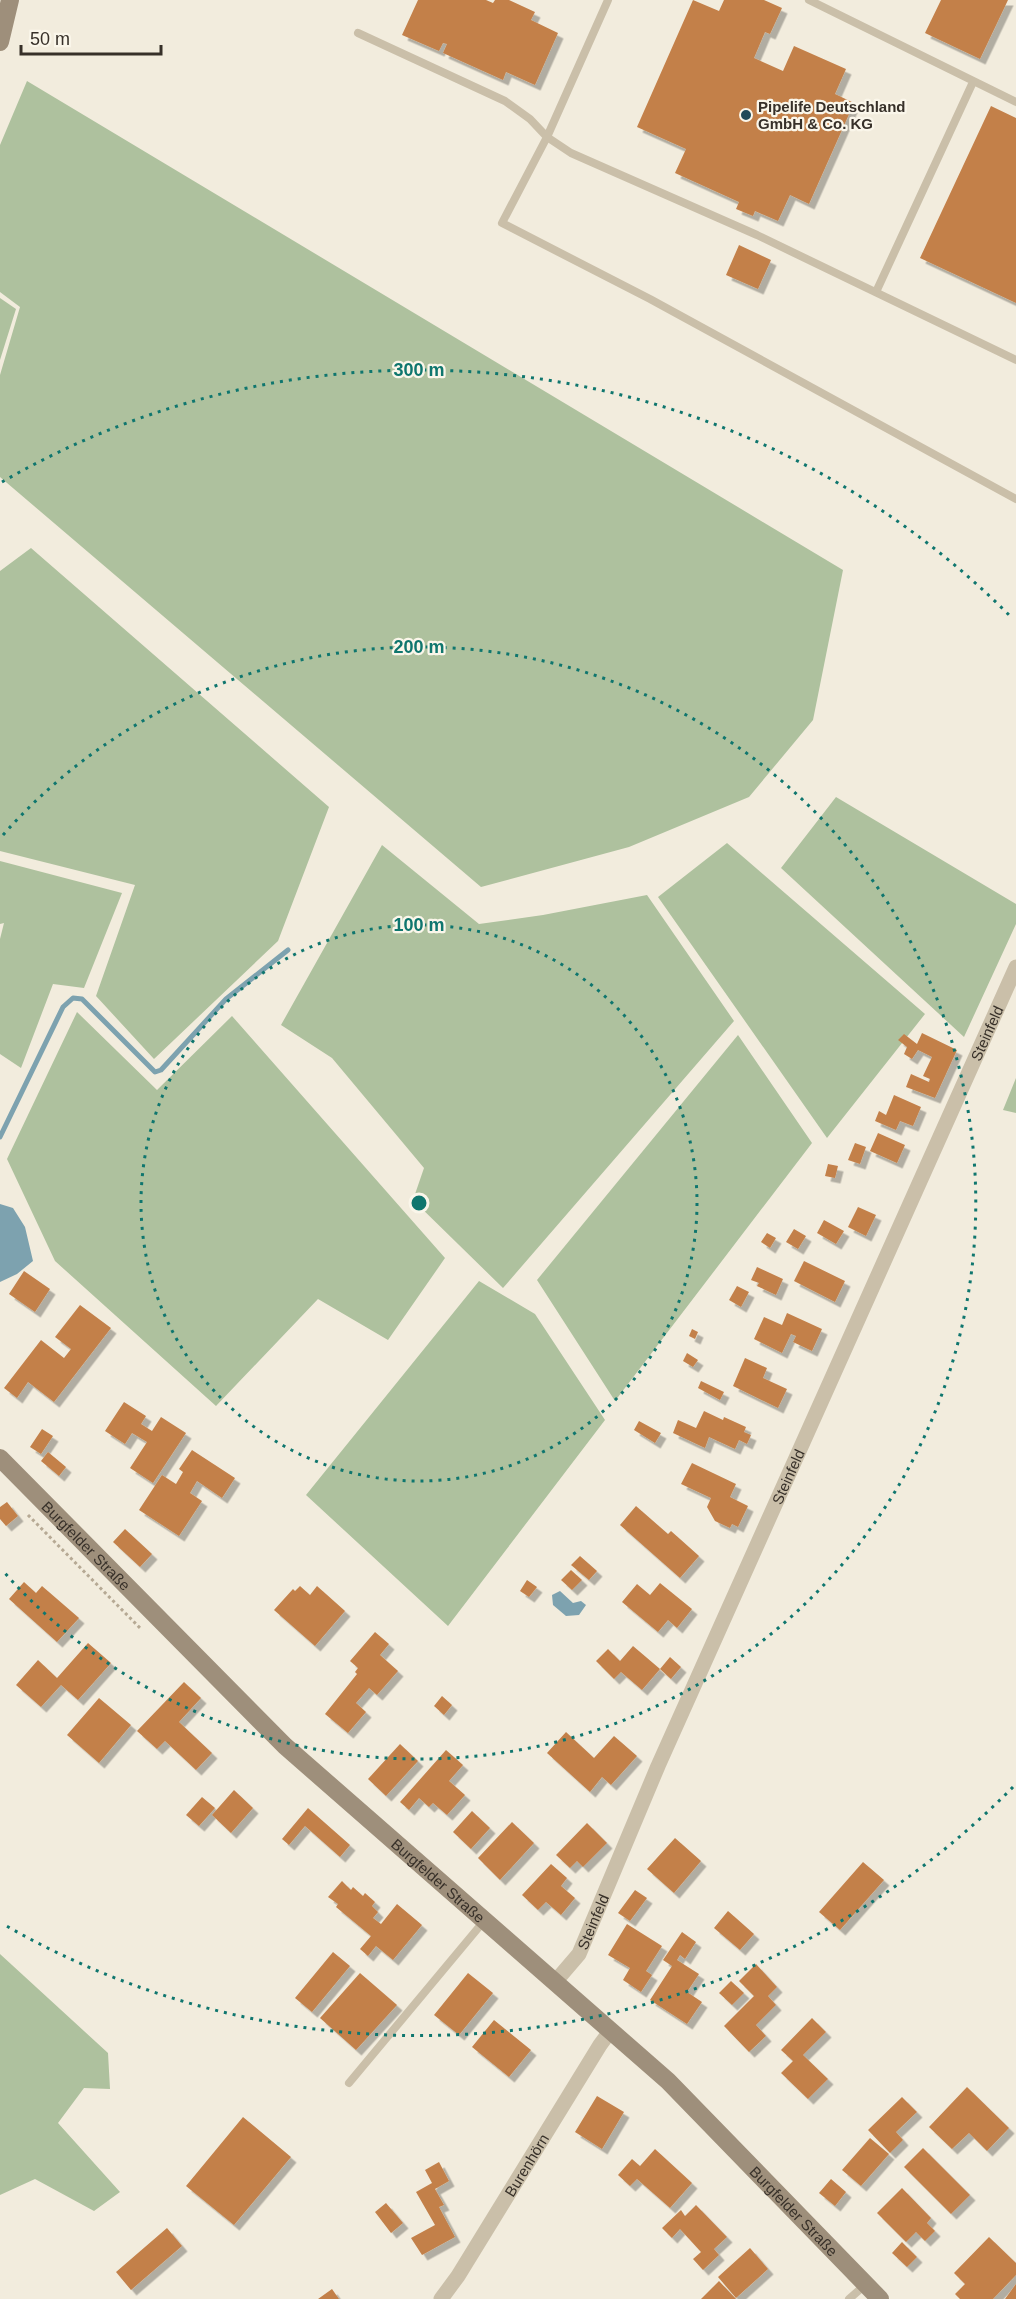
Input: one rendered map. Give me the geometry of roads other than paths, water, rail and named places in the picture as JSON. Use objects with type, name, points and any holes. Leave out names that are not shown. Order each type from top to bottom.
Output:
[{"type":"street","points":[[0,42],[10,0]]},
{"type":"street","name":"Steinfeld","points":[[555,1982],[579,1954],[654,1774],[1016,967]]},
{"type":"street","name":"Burgfelder Straße","points":[[0,1458],[285,1746],[668,2081],[880,2299]]},
{"type":"street","name":"Burenhörn","points":[[441,2299],[458,2276],[611,2030]]},
{"type":"lane","points":[[608,0],[547,137],[502,224],[650,299],[1016,499]]},
{"type":"lane","points":[[809,0],[1016,102]]},
{"type":"lane","points":[[358,33],[505,101],[530,118],[547,137],[572,153],[757,235],[1016,360]]},
{"type":"lane","points":[[876,292],[973,82]]},
{"type":"lane","points":[[349,2083],[484,1921]]},
{"type":"lane","points":[[849,2299],[866,2284]]},
{"type":"water","points":[[0,1204],[13,1208],[25,1227],[33,1261],[17,1274],[0,1282]]},
{"type":"water","points":[[560,1591],[573,1603],[581,1601],[586,1605],[579,1615],[566,1616],[553,1605],[552,1595]]},
{"type":"waterway","points":[[0,1137],[63,1007],[73,998],[82,999],[155,1072],[161,1070],[226,999],[288,950]]},
{"type":"place","name":"Pipelife Deutschland GmbH & Co. KG","points":[[746,115]]}]
